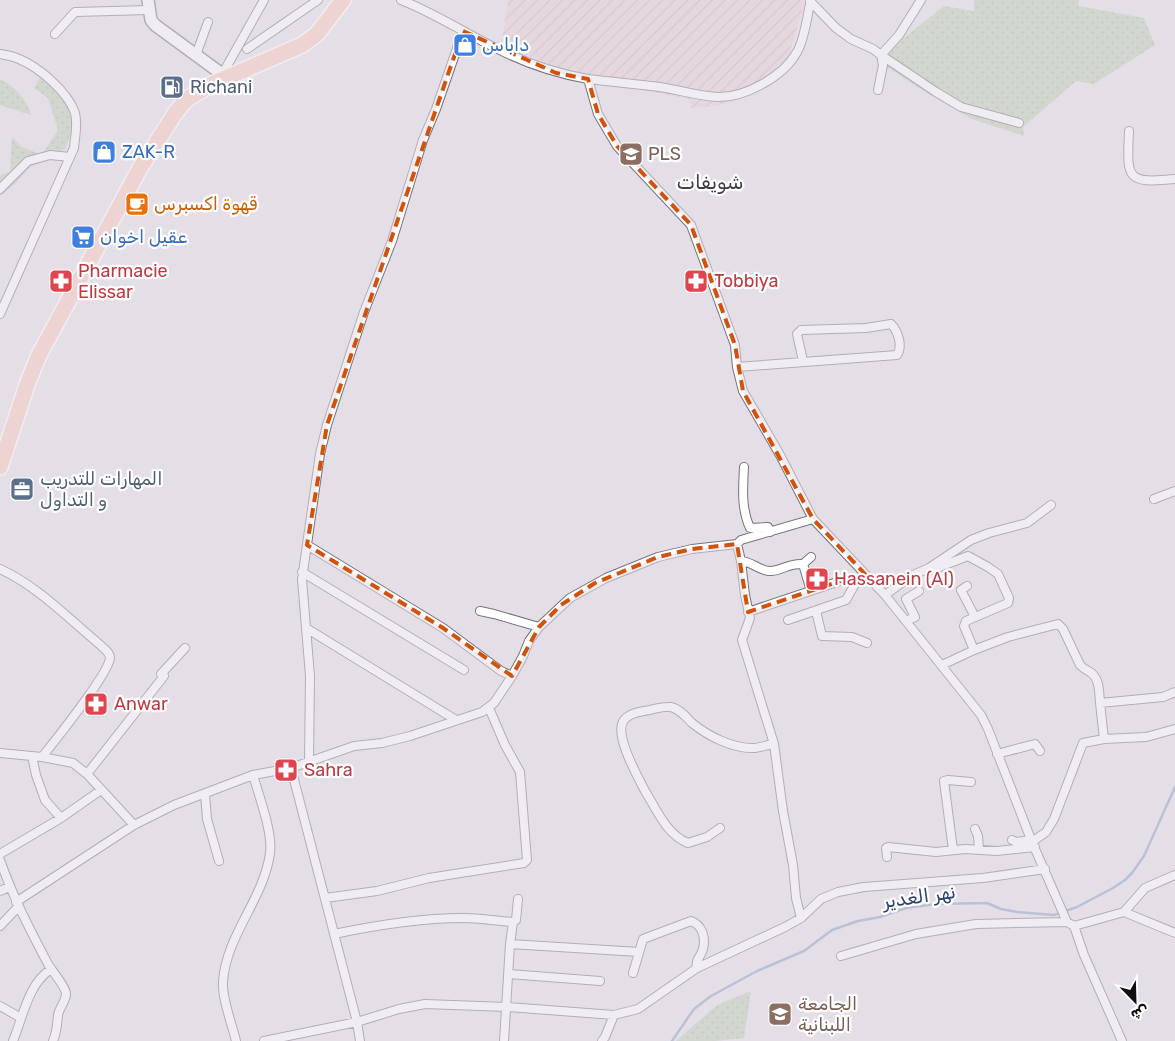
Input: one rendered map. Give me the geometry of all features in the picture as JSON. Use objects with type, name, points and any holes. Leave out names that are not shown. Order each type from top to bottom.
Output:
[{"type":"highway","points":[[0,467],[28,382],[39,355],[140,168],[176,112],[187,99],[225,75],[302,45],[316,34],[343,0]]},
{"type":"street","points":[[54,34],[75,12],[148,5],[151,20],[155,25],[225,75],[264,0]]},
{"type":"street","points":[[247,49],[318,0]]},
{"type":"street","points":[[401,0],[432,14],[505,53],[556,73],[588,79],[660,87],[719,98],[749,90],[780,74],[799,50],[810,0]]},
{"type":"street","points":[[810,0],[836,28],[851,40],[873,49],[961,107],[1019,123]]},
{"type":"street","points":[[878,90],[882,65],[881,55],[899,35],[922,0]]},
{"type":"street","points":[[196,55],[208,22]]},
{"type":"street","points":[[309,761],[311,703],[302,572],[320,454],[327,425],[364,312],[392,241],[411,175],[463,31]]},
{"type":"street","points":[[0,54],[19,59],[28,64],[65,93],[74,112],[77,127],[74,148],[0,314]]},
{"type":"street","points":[[588,79],[598,114],[617,146],[691,225],[735,345],[737,367],[743,391],[780,455],[813,519],[885,595],[981,715],[1033,843],[1122,1041]]},
{"type":"street","points":[[1129,131],[1128,163],[1130,171],[1139,180],[1175,179]]},
{"type":"street","points":[[0,189],[28,161],[50,155],[70,157]]},
{"type":"street","points":[[737,367],[897,355],[900,351],[898,333],[891,324],[866,328],[801,330],[797,334],[803,361]]},
{"type":"street","points":[[744,467],[744,501],[750,528],[768,527],[770,532]]},
{"type":"street","points":[[1154,499],[1175,491]]},
{"type":"street","points":[[885,595],[911,576],[929,568],[971,540],[989,532],[1027,523],[1051,505]]},
{"type":"street","points":[[0,926],[17,904],[134,825],[174,805],[253,775],[291,768],[354,746],[382,743],[410,736],[489,708],[512,676],[529,641],[539,627],[570,598],[595,583],[658,557],[678,551],[737,544],[741,540],[813,519]]},
{"type":"street","points":[[737,544],[750,618],[742,640],[774,744],[783,811],[793,865],[796,898],[802,918]]},
{"type":"street","points":[[306,545],[443,628],[501,671],[512,676]]},
{"type":"street","points":[[929,568],[938,568],[968,556],[994,571],[1000,578],[1008,598],[1008,603],[966,621],[964,626],[974,650]]},
{"type":"street","points":[[741,561],[747,561],[770,572],[793,563],[802,564],[811,557]]},
{"type":"street","points":[[802,564],[811,591]]},
{"type":"street","points":[[0,569],[28,585],[98,643],[110,656],[108,663],[93,688],[42,757]]},
{"type":"street","points":[[302,572],[464,670]]},
{"type":"street","points":[[788,620],[846,600],[855,584],[865,574]]},
{"type":"street","points":[[748,612],[846,580],[855,584]]},
{"type":"street","points":[[967,586],[961,590],[975,617]]},
{"type":"street","points":[[906,621],[915,616],[906,598],[919,591]]},
{"type":"street","points":[[816,610],[822,636],[852,637],[867,643]]},
{"type":"street","points":[[480,612],[494,614],[539,627]]},
{"type":"street","points":[[942,666],[974,650],[1008,637],[1058,624],[1063,629],[1080,665],[1084,670],[1091,673],[1098,683],[1104,739]]},
{"type":"street","points":[[306,628],[456,720]]},
{"type":"street","points":[[87,774],[164,676],[161,674],[185,648]]},
{"type":"street","points":[[1100,703],[1163,697],[1175,692]]},
{"type":"street","points":[[720,828],[707,837],[688,843],[671,833],[639,780],[629,759],[620,730],[622,723],[628,716],[639,712],[672,707],[706,733],[729,743],[755,748],[774,744]]},
{"type":"street","points":[[325,898],[377,891],[429,878],[524,863],[527,860],[520,772],[505,745],[489,708]]},
{"type":"street","points":[[887,857],[886,848],[888,847],[936,852],[953,850],[998,851],[1033,843],[1046,832],[1054,819],[1083,743],[1104,739],[1146,737],[1175,729]]},
{"type":"street","points":[[998,754],[1035,744],[1040,751]]},
{"type":"street","points":[[0,753],[42,757],[73,763],[87,774],[134,825]]},
{"type":"street","points":[[32,756],[44,800],[61,818]]},
{"type":"street","points":[[291,768],[357,1022],[360,1041]]},
{"type":"street","points":[[236,1041],[224,994],[224,975],[229,955],[242,922],[260,889],[270,854],[270,837],[253,775]]},
{"type":"street","points":[[953,850],[944,781],[971,782]]},
{"type":"street","points":[[0,854],[61,818],[101,790]]},
{"type":"street","points":[[205,794],[207,819],[219,861]]},
{"type":"street","points":[[975,829],[978,836],[979,850]]},
{"type":"street","points":[[1012,840],[1033,843]]},
{"type":"street","points":[[0,860],[17,904],[51,969],[65,989],[66,994],[58,1014],[58,1029],[53,1041]]},
{"type":"street","points":[[264,1041],[357,1022],[399,1009],[425,1004],[507,1007],[614,1015],[638,1009],[697,968],[802,918],[822,898],[838,892],[983,878],[1045,869]]},
{"type":"street","points":[[1124,912],[1145,888],[1175,875]]},
{"type":"street","points":[[0,891],[9,887]]},
{"type":"street","points":[[504,1041],[510,944],[513,922],[516,920],[518,899]]},
{"type":"street","points":[[841,956],[916,934],[976,924],[1069,922],[1124,912],[1175,933]]},
{"type":"street","points":[[334,934],[394,922],[464,918],[513,922]]},
{"type":"street","points":[[633,973],[643,940],[691,921],[697,923],[702,928],[703,949],[696,960],[697,968]]},
{"type":"street","points":[[510,944],[639,952]]},
{"type":"street","points":[[13,1041],[32,991],[43,974],[51,969]]},
{"type":"street","points":[[509,974],[600,981]]},
{"type":"street","points":[[0,1006],[21,1018]]},
{"type":"street","points":[[602,1041],[606,1037],[614,1015]]},
{"type":"highlighted area","points":[[463,31],[556,73],[588,79],[598,114],[617,146],[691,225],[735,345],[743,391],[813,519],[865,574],[855,584],[846,579],[748,612],[737,544],[692,549],[658,557],[595,583],[561,605],[539,627],[512,676],[443,628],[307,545],[327,425]]},
{"type":"shaded area","points":[[508,0],[804,0],[805,2],[784,71],[755,93],[715,106],[691,108],[689,99],[587,79],[501,45]]},
{"type":"green space","points":[[974,0],[1079,0],[1079,6],[1144,18],[1155,45],[1094,84],[1076,81],[1023,127],[1024,136],[972,119],[876,60],[944,6],[974,11]]},
{"type":"green space","points":[[40,78],[52,87],[76,113],[75,125],[65,149],[29,168],[15,184],[0,196],[0,176],[10,171],[12,137],[22,147],[42,155],[58,130],[48,98],[34,88]]},
{"type":"green space","points":[[0,79],[20,94],[27,104],[31,115],[0,105]]},
{"type":"green space","points":[[751,991],[744,1038],[715,1041],[676,1041],[717,1005]]},
{"type":"waterway","name":"نهر الغدير","points":[[672,1041],[694,1009],[711,996],[757,971],[804,951],[832,930],[858,921],[880,917],[906,908],[936,904],[987,903],[1001,909],[1017,912],[1054,915],[1077,907],[1113,888],[1132,873],[1144,856],[1175,787]]},
{"type":"place","name":"داباس","points":[[465,45]]},
{"type":"place","name":"Richani","points":[[172,87]]},
{"type":"place","name":"ZAK-R","points":[[104,152]]},
{"type":"place","name":"PLS","points":[[631,154]]},
{"type":"place","name":"قهوة اكسبرس","points":[[137,204]]},
{"type":"place","name":"عقيل اخوان","points":[[83,237]]},
{"type":"place","name":"Pharmacie Elissar","points":[[61,281]]},
{"type":"place","name":"Tobbiya","points":[[696,281]]},
{"type":"place","name":"المهارات للتدريب و التداول","points":[[22,489]]},
{"type":"place","name":"Hassanein (Al)","points":[[817,579]]},
{"type":"place","name":"Anwar","points":[[96,704]]},
{"type":"place","name":"Sahra","points":[[286,770]]},
{"type":"place","name":"الجامعة اللبنانية","points":[[780,1014]]},
{"type":"district","name":"شويفات","points":[[710,182]]}]
